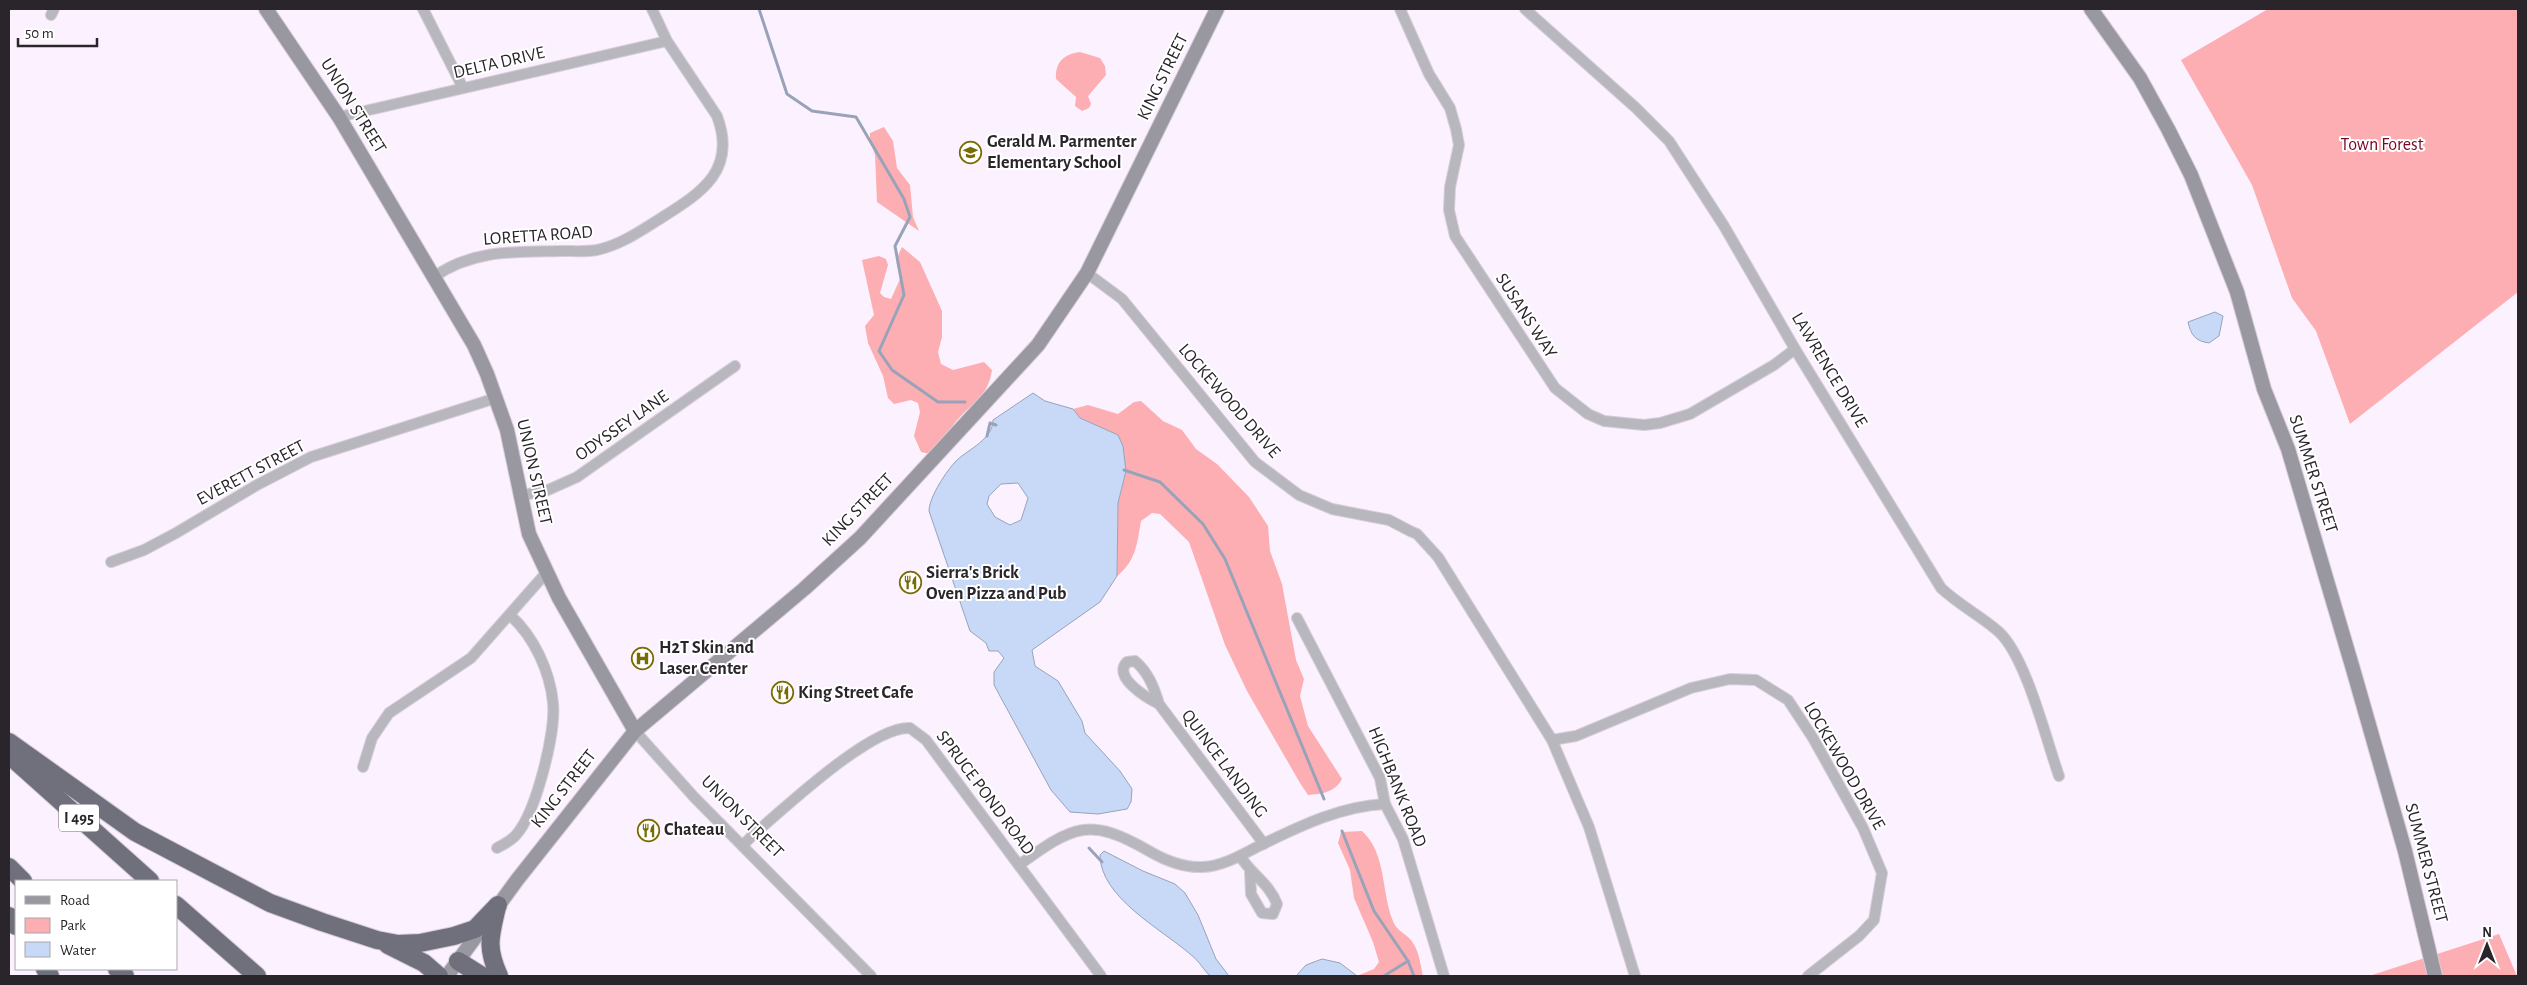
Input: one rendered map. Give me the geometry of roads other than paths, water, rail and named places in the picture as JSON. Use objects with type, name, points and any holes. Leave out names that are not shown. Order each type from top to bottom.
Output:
[{"type":"highway","points":[[9,742],[135,832],[270,903],[377,940],[424,963],[439,976]]},
{"type":"highway","name":"I 495","points":[[9,754],[149,880]]},
{"type":"highway","points":[[9,868],[22,880]]},
{"type":"highway","points":[[377,940],[398,944],[420,943],[454,936],[475,929],[498,905]]},
{"type":"highway","points":[[498,905],[490,943],[491,958],[499,976]]},
{"type":"highway","points":[[178,907],[257,976]]},
{"type":"highway","points":[[458,961],[482,976]]},
{"type":"main road","name":"UNION STREET","points":[[266,9],[339,117],[474,345],[507,430],[526,528],[546,573],[588,653],[635,731]]},
{"type":"main road","name":"KING STREET","points":[[447,976],[498,905],[635,731],[804,589],[860,538],[1038,345],[1088,273],[1217,9]]},
{"type":"main road","name":"SUMMER STREET","points":[[2091,9],[2140,78],[2168,129],[2191,174],[2233,280],[2264,389],[2288,449],[2353,669],[2405,851],[2435,976]]},
{"type":"street","points":[[422,9],[463,88]]},
{"type":"street","points":[[652,9],[667,40]]},
{"type":"street","name":"SUSANS WAY","points":[[1400,9],[1429,74],[1450,108],[1456,129],[1459,144],[1450,187],[1449,210],[1455,236],[1555,388],[1588,414],[1604,421],[1627,425],[1660,423],[1690,414],[1774,365],[1795,349]]},
{"type":"street","name":"LAWRENCE DRIVE","points":[[1525,9],[1636,108],[1669,141],[1724,226],[1795,349],[1941,588],[1958,604],[1999,632],[2013,649],[2022,668],[2059,776]]},
{"type":"street","name":"DELTA DRIVE","points":[[339,117],[667,40]]},
{"type":"street","name":"LORETTA ROAD","points":[[434,277],[459,261],[488,254],[596,250],[626,240],[697,196],[709,183],[720,166],[722,143],[717,116],[667,40]]},
{"type":"street","name":"LOCKEWOOD DRIVE","points":[[1088,273],[1122,299],[1256,462],[1291,490],[1332,510],[1390,520],[1417,534],[1438,557],[1552,740],[1589,827],[1635,976]]},
{"type":"street","name":"ODYSSEY LANE","points":[[519,496],[548,490],[577,477],[735,366]]},
{"type":"street","name":"EVERETT STREET","points":[[111,562],[144,550],[176,534],[257,485],[302,461],[496,398]]},
{"type":"street","points":[[363,767],[372,738],[389,713],[471,658],[546,573]]},
{"type":"street","points":[[497,848],[516,835],[532,805],[547,756],[554,709],[547,676],[537,651],[527,633],[510,616]]},
{"type":"street","name":"HIGHBANK ROAD","points":[[1297,618],[1382,786],[1385,804],[1403,839],[1444,976]]},
{"type":"street","name":"LOCKEWOOD DRIVE","points":[[1552,740],[1576,736],[1691,688],[1730,679],[1756,680],[1788,700],[1813,738],[1863,828],[1882,873],[1874,920],[1860,936],[1808,976]]},
{"type":"street","name":"QUINCE LANDING","points":[[1158,704],[1264,844]]},
{"type":"street","name":"SPRUCE POND ROAD","points":[[743,845],[864,744],[898,729],[910,728],[926,740],[1100,976]]},
{"type":"street","name":"UNION STREET","points":[[635,731],[674,775],[871,976]]},
{"type":"street","points":[[1019,864],[1062,837],[1094,829],[1120,834],[1164,860],[1182,866],[1209,866],[1240,856],[1346,809],[1385,804]]},
{"type":"street","points":[[1240,856],[1250,871]]},
{"type":"water","points":[[2215,312],[2223,316],[2219,336],[2209,343],[2197,339],[2192,334],[2188,322]]},
{"type":"water","points":[[1033,393],[1045,401],[1073,409],[1080,418],[1118,435],[1123,446],[1126,471],[1118,503],[1117,576],[1100,602],[1032,650],[1035,666],[1058,681],[1082,721],[1085,733],[1120,771],[1132,789],[1131,802],[1127,809],[1098,814],[1070,812],[1051,790],[994,685],[994,672],[1004,658],[998,651],[989,651],[986,643],[970,631],[929,511],[935,491],[948,470],[957,460],[985,438],[992,427],[993,420]],"holes":[[[1018,483],[1028,498],[1021,520],[1010,525],[995,517],[987,504],[989,496],[1001,484]]]},
{"type":"water","points":[[1104,851],[1143,871],[1175,884],[1185,893],[1198,915],[1216,959],[1229,976],[1211,976],[1208,974],[1193,956],[1134,911],[1121,898],[1110,885],[1103,870],[1100,855]]},
{"type":"water","points":[[1322,959],[1340,963],[1357,976],[1296,976],[1306,965]]},
{"type":"waterway","points":[[759,9],[787,94],[812,111],[856,117],[904,199],[910,217],[895,246],[904,295],[879,351],[892,370],[938,402],[965,402]]},
{"type":"waterway","points":[[987,436],[990,423],[996,425]]},
{"type":"waterway","points":[[1124,470],[1160,482],[1203,524],[1225,559],[1324,799]]},
{"type":"waterway","points":[[1342,831],[1374,911],[1408,961],[1414,976]]},
{"type":"waterway","points":[[1089,848],[1102,862]]},
{"type":"waterway","points":[[1384,976],[1408,961]]},
{"type":"place","name":"Gerald M. Parmenter Elementary School","points":[[971,152]]},
{"type":"place","name":"Sierra's Brick Oven Pizza and Pub","points":[[910,583]]},
{"type":"place","name":"H2T Skin and Laser Center","points":[[643,658]]},
{"type":"place","name":"King Street Cafe","points":[[782,693]]},
{"type":"place","name":"Chateau","points":[[648,830]]},
{"type":"park label","name":"Town Forest","points":[[2382,145]]}]
